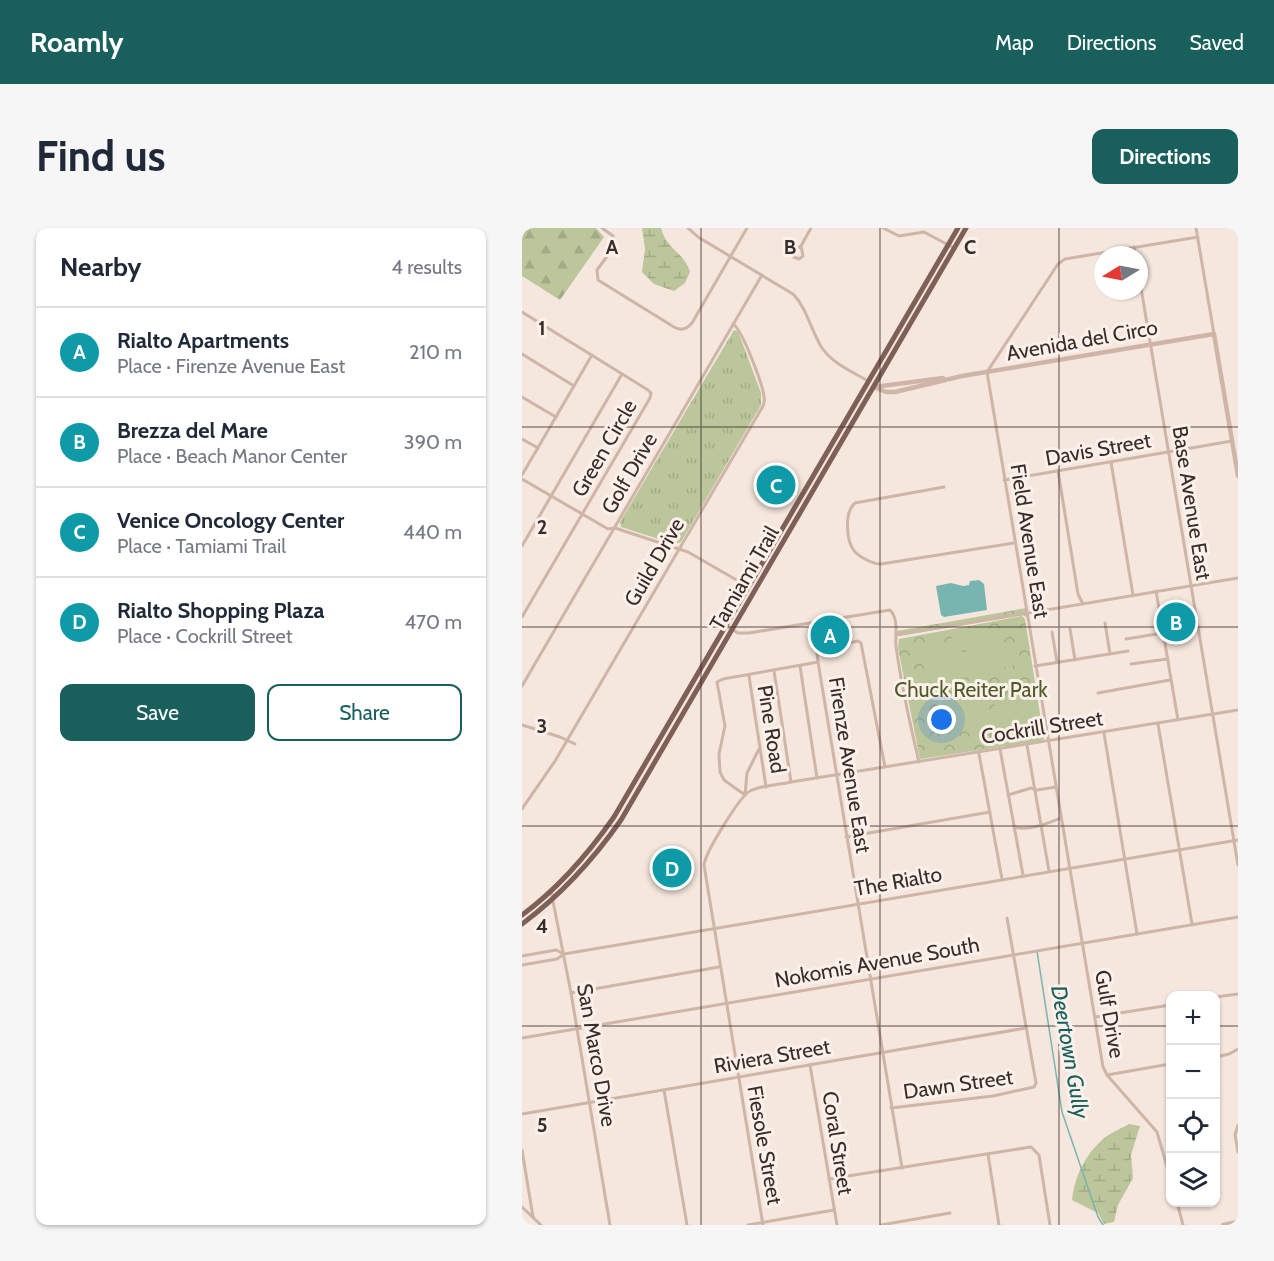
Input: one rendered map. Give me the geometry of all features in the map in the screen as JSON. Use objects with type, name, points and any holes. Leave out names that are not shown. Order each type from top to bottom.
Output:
[{"type":"main road","name":"Tamiami Trail","points":[[522,924],[554,898],[591,860],[621,820],[874,387],[951,246],[958,228]]},
{"type":"main road","name":"Tamiami Trail","points":[[522,915],[551,891],[586,855],[614,817],[869,381],[951,246],[966,228]]},
{"type":"street","points":[[602,228],[614,237],[616,244],[597,270],[598,280],[678,329],[686,328],[692,323],[747,228]]},
{"type":"street","points":[[801,246],[811,228]]},
{"type":"street","points":[[883,228],[899,236],[924,232],[951,246]]},
{"type":"street","points":[[1196,228],[1238,476]]},
{"type":"street","points":[[690,229],[796,296],[828,355],[869,381],[874,387]]},
{"type":"street","points":[[1140,246],[1198,237]]},
{"type":"street","points":[[987,372],[1058,264],[1065,259],[1094,253]]},
{"type":"street","name":"Golf Drive","points":[[522,686],[762,275]]},
{"type":"street","name":"Base Avenue East","points":[[1143,300],[1212,714],[1236,840],[1238,865]]},
{"type":"street","name":"Green Circle","points":[[522,312],[651,393],[522,617]]},
{"type":"street","name":"Guild Drive","points":[[522,808],[540,785],[567,740],[764,401],[741,333],[733,324]]},
{"type":"street","name":"Avenida del Circo","points":[[874,387],[890,392],[987,372],[1214,334]]},
{"type":"street","points":[[522,354],[574,386]]},
{"type":"street","points":[[592,355],[522,477],[608,529],[615,528],[679,548],[749,587]]},
{"type":"street","name":"Field Avenue East","points":[[987,372],[1070,867]]},
{"type":"street","points":[[522,546],[623,374]]},
{"type":"street","points":[[522,397],[556,417]]},
{"type":"street","points":[[522,439],[538,448]]},
{"type":"street","name":"Davis Street","points":[[1004,480],[1232,441]]},
{"type":"street","points":[[1111,462],[1133,595]]},
{"type":"street","points":[[1058,471],[1078,594],[1083,604]]},
{"type":"street","points":[[944,487],[855,503],[847,516],[851,544],[855,552],[875,564],[881,564],[1014,543]]},
{"type":"street","points":[[896,635],[1238,578]]},
{"type":"street","points":[[1156,591],[1178,720]]},
{"type":"street","points":[[726,626],[738,633],[749,633],[890,610],[893,613],[897,654],[919,762]]},
{"type":"street","points":[[1105,623],[1110,654]]},
{"type":"street","points":[[1070,629],[1075,660]]},
{"type":"street","points":[[1052,632],[1057,663]]},
{"type":"street","points":[[1126,639],[1163,633]]},
{"type":"street","name":"Firenze Avenue East","points":[[885,767],[860,642],[820,649],[817,652],[818,662],[902,1168]]},
{"type":"street","points":[[1035,666],[1128,651]]},
{"type":"street","points":[[1131,664],[1167,659]]},
{"type":"street","points":[[745,795],[724,780],[720,772],[719,754],[725,726],[717,682],[818,662]]},
{"type":"street","points":[[800,666],[817,778]]},
{"type":"street","points":[[774,671],[791,782]]},
{"type":"street","name":"Pine Road","points":[[749,675],[766,787]]},
{"type":"street","points":[[1098,693],[1171,680]]},
{"type":"street","name":"Cockrill Street","points":[[745,795],[752,790],[791,782],[1238,710]]},
{"type":"street","points":[[1158,724],[1192,924]]},
{"type":"street","points":[[522,725],[575,744]]},
{"type":"street","points":[[1104,733],[1137,934]]},
{"type":"street","points":[[1027,745],[1049,871]]},
{"type":"street","points":[[713,928],[704,860],[745,795],[747,773],[760,747]]},
{"type":"street","points":[[1000,749],[1023,875]]},
{"type":"street","points":[[979,753],[1002,879]]},
{"type":"street","points":[[1008,795],[1031,788],[1035,790],[1056,787]]},
{"type":"street","points":[[846,837],[990,812]]},
{"type":"street","points":[[1014,827],[1019,829],[1041,826],[1061,818]]},
{"type":"street","name":"The Rialto","points":[[522,964],[557,959],[564,954],[713,928],[1236,840]]},
{"type":"street","name":"Gulf Drive","points":[[1070,867],[1103,1067],[1107,1075],[1157,1132],[1166,1163]]},
{"type":"street","name":"San Marco Drive","points":[[551,891],[571,993],[610,1225]]},
{"type":"street","name":"Nokomis Avenue South","points":[[522,1038],[1238,917]]},
{"type":"street","points":[[1007,918],[1026,1029]]},
{"type":"street","name":"Fiesole Street","points":[[713,928],[763,1224]]},
{"type":"street","name":"The Rialto","points":[[522,956],[556,950],[564,954]]},
{"type":"street","points":[[532,963],[533,958],[540,953]]},
{"type":"street","points":[[571,993],[719,967]]},
{"type":"street","points":[[1220,996],[1238,994]]},
{"type":"street","points":[[1095,1017],[1166,1006]]},
{"type":"street","name":"Riviera Street","points":[[522,1114],[1026,1029]]},
{"type":"street","name":"Dawn Street","points":[[891,1108],[1034,1088],[1036,1083],[1026,1029]]},
{"type":"street","points":[[1220,1056],[1233,1053],[1238,1049]]},
{"type":"street","name":"Coral Street","points":[[810,1065],[837,1225]]},
{"type":"street","points":[[1107,1075],[1166,1065]]},
{"type":"street","points":[[664,1090],[687,1225]]},
{"type":"street","points":[[1238,1125],[1235,1135],[1238,1152]]},
{"type":"street","points":[[829,1179],[1029,1147],[1036,1150],[1039,1155],[1050,1225]]},
{"type":"street","points":[[522,1150],[533,1217]]},
{"type":"street","points":[[988,1154],[999,1225]]},
{"type":"street","points":[[522,1189],[528,1188]]},
{"type":"street","points":[[522,1207],[541,1225]]},
{"type":"street","points":[[1178,1207],[1183,1225]]},
{"type":"street","points":[[748,1225],[834,1210]]},
{"type":"street","points":[[881,1225],[950,1213]]},
{"type":"street","points":[[1223,1225],[1238,1222]]},
{"type":"green space","points":[[522,228],[596,228],[604,237],[560,300],[522,276]]},
{"type":"green space","points":[[642,228],[661,228],[667,241],[688,266],[690,272],[685,283],[674,291],[654,284],[642,272],[645,249]]},
{"type":"green space","points":[[734,330],[738,331],[761,393],[761,405],[681,542],[674,544],[621,527],[620,522]]},
{"type":"green space","points":[[1026,608],[1027,618],[1023,615],[898,636],[897,631]]},
{"type":"green space","name":"Chuck Reiter Park","points":[[1022,616],[1025,619],[1044,739],[920,759],[898,648],[899,639]]},
{"type":"green space","points":[[980,632],[1001,644],[1013,666],[976,675],[970,672],[962,633]]},
{"type":"green space","points":[[955,636],[963,653],[962,670],[953,686],[938,698],[921,657]]},
{"type":"green space","points":[[963,677],[984,695],[987,702],[989,719],[983,737],[949,719],[947,715]]},
{"type":"green space","points":[[1031,693],[1033,711],[1028,724],[1016,733],[1000,739],[994,701]]},
{"type":"green space","points":[[1129,1124],[1140,1126],[1131,1155],[1133,1178],[1118,1205],[1114,1222],[1104,1224],[1098,1213],[1072,1200],[1075,1184],[1081,1168],[1095,1147],[1107,1136]]},
{"type":"water","points":[[979,580],[984,584],[987,610],[944,617],[941,615],[936,586],[951,583],[963,586],[969,585],[970,581]]},
{"type":"waterway","name":"Deertown Gully","points":[[1037,951],[1062,1112],[1098,1217],[1103,1225]]},
{"type":"place","name":"Venice Oncology Center","points":[[776,485]]},
{"type":"place","name":"Brezza del Mare","points":[[1176,622]]},
{"type":"place","name":"Rialto Apartments","points":[[830,635]]},
{"type":"place","name":"Rialto Shopping Plaza","points":[[672,868]]}]
